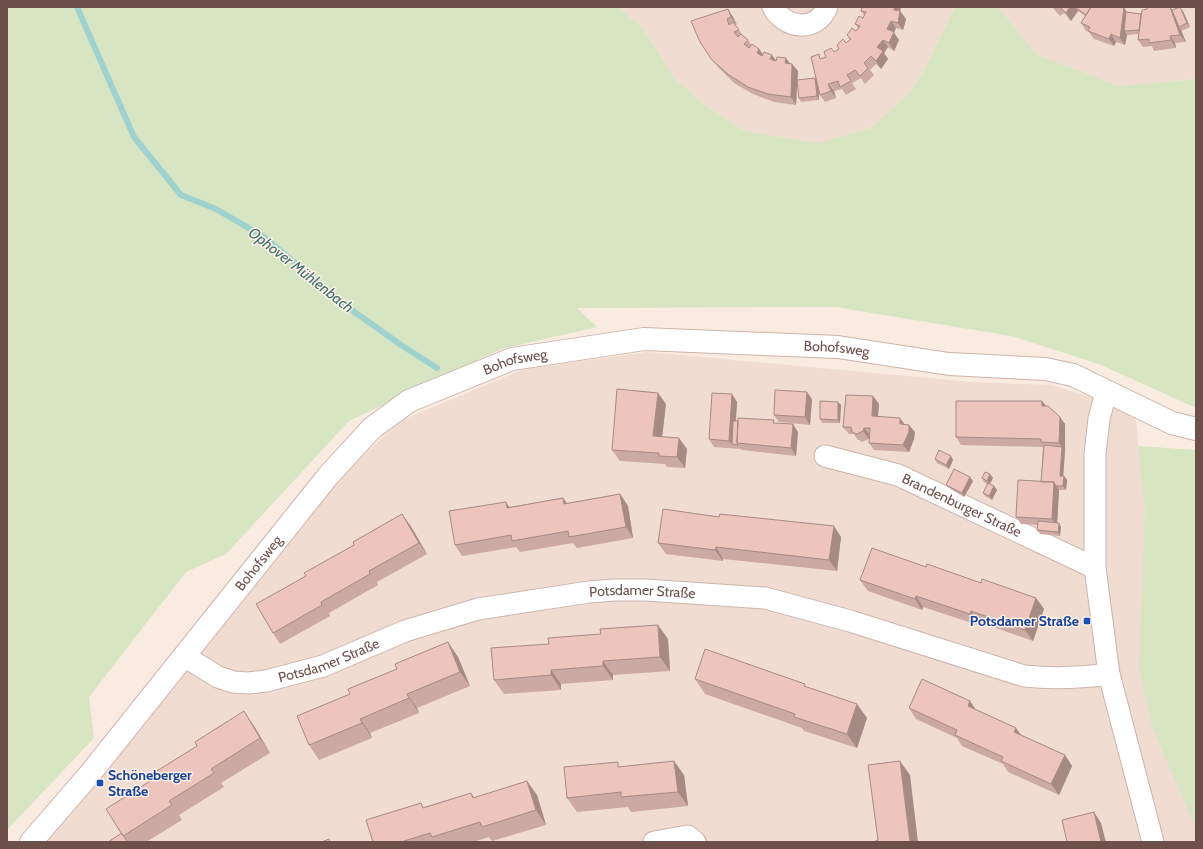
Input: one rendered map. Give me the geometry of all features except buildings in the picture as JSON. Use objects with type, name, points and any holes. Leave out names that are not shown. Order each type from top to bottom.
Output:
[{"type":"street","points":[[773,7],[783,20],[792,25],[802,26],[811,24],[820,18],[827,7]]},
{"type":"street","name":"Bohofsweg","points":[[30,842],[89,775],[328,476],[372,428],[409,401],[512,360],[644,339],[838,347],[949,364],[1045,369],[1073,375],[1172,423],[1196,429]]},
{"type":"street","points":[[1106,392],[1099,419],[1095,454],[1095,568],[1108,674],[1153,842]]},
{"type":"street","name":"Brandenburger Straße","points":[[825,456],[898,475],[1095,568]]},
{"type":"street","name":"Potsdamer Straße","points":[[184,656],[218,677],[248,683],[266,681],[323,666],[405,631],[471,610],[521,601],[614,590],[765,598],[850,621],[1024,676],[1081,678],[1108,674]]},
{"type":"street","points":[[654,842],[688,836],[695,842]]},
{"type":"shaded area","points":[[618,7],[955,7],[924,70],[909,93],[871,128],[817,143],[745,131],[702,103],[673,77],[643,28]]},
{"type":"shaded area","points":[[998,7],[1196,7],[1196,79],[1118,86],[1036,54]]},
{"type":"shaded area","points":[[647,352],[972,382],[1050,385],[1135,410],[1145,514],[1196,829],[1196,842],[38,842],[335,482],[400,421],[524,369]]},
{"type":"green space","points":[[7,7],[618,7],[643,28],[673,77],[702,103],[745,131],[817,143],[871,128],[909,93],[924,70],[955,7],[998,7],[1036,54],[1118,86],[1196,79],[1196,408],[1099,364],[1011,336],[836,307],[577,308],[597,327],[501,349],[349,421],[226,554],[186,572],[89,697],[94,738],[7,830]]},
{"type":"green space","points":[[1138,446],[1196,450],[1196,829],[1152,727],[1139,667],[1145,514]]},
{"type":"waterway","name":"Ophover Mühlenbach","points":[[77,7],[134,137],[181,195],[216,209],[264,237],[349,308],[401,345],[437,368]]},
{"type":"place","name":"Potsdamer Straße","points":[[1087,621]]},
{"type":"place","name":"Schöneberger Straße","points":[[100,783]]}]
